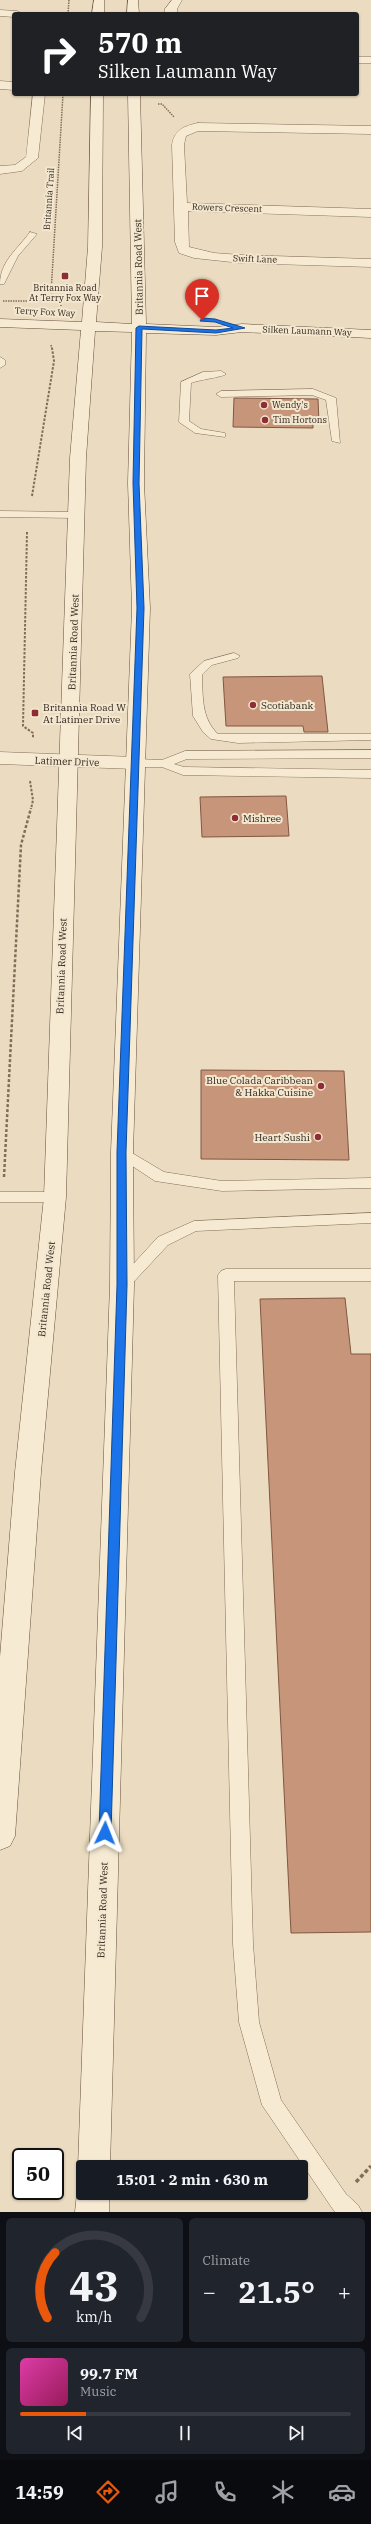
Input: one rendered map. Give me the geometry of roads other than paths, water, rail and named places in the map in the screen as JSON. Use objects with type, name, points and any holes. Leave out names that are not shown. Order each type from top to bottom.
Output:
[{"type":"main road","points":[[98,12],[99,0]]},
{"type":"main road","points":[[133,0],[133,12]]},
{"type":"main road","points":[[172,12],[177,0]]},
{"type":"main road","points":[[0,13],[12,14]]},
{"type":"main road","points":[[359,60],[371,60]]},
{"type":"main road","points":[[0,85],[12,86]]},
{"type":"main road","points":[[0,170],[18,168],[32,158],[39,96]]},
{"type":"main road","name":"Britannia Road West","points":[[0,1836],[28,1472],[55,1197],[61,954],[70,761],[78,458],[95,247],[97,96]]},
{"type":"main road","name":"Britannia Road West","points":[[94,2160],[122,1285],[122,1152],[140,608],[136,483],[139,322],[134,96]]},
{"type":"main road","name":"Rowers Crescent","points":[[371,130],[218,125],[189,128],[183,130],[179,138],[179,187],[182,207],[371,213]]},
{"type":"main road","name":"Swift Lane","points":[[182,207],[181,242],[183,248],[189,253],[215,258],[371,263]]},
{"type":"main road","name":"Terry Fox Way","points":[[0,310],[89,320]]},
{"type":"main road","name":"Terry Fox Way","points":[[0,323],[89,320]]},
{"type":"main road","name":"Silken Laumann Way","points":[[89,320],[139,322],[216,331],[242,328],[371,334]]},
{"type":"main road","name":"Latimer Drive","points":[[0,758],[135,763]]},
{"type":"main road","points":[[92,2212],[93,2200]]},
{"type":"lane","points":[[1,282],[10,254],[26,244],[33,234]]},
{"type":"lane","points":[[0,360],[0,365]]},
{"type":"lane","points":[[221,374],[203,375],[186,382],[184,422],[198,431],[222,435]]},
{"type":"lane","points":[[222,394],[313,392],[325,395],[331,398],[337,441]]},
{"type":"lane","points":[[0,514],[77,515]]},
{"type":"lane","points":[[234,656],[208,663],[196,674],[199,716],[207,730],[216,737],[369,737]]},
{"type":"lane","points":[[270,738],[304,730]]},
{"type":"lane","points":[[334,730],[345,730],[356,737]]},
{"type":"lane","points":[[164,764],[184,755],[371,754]]},
{"type":"lane","points":[[135,763],[164,764],[183,771],[371,774]]},
{"type":"lane","points":[[122,1152],[160,1177],[222,1186],[371,1183]]},
{"type":"lane","points":[[2,1197],[55,1197]]},
{"type":"lane","points":[[122,1285],[163,1241],[194,1226],[371,1218]]},
{"type":"lane","points":[[351,2212],[339,2201],[272,2105],[249,2022],[243,1944],[226,1276],[371,1275]]},
{"type":"place","name":"Britannia Road At Terry Fox Way","points":[[65,276]]},
{"type":"place","name":"Wendy's","points":[[264,405]]},
{"type":"place","name":"Tim Hortons","points":[[265,420]]},
{"type":"place","name":"Scotiabank","points":[[253,705]]},
{"type":"place","name":"Britannia Road W At Latimer Drive","points":[[35,713]]},
{"type":"place","name":"Mishree","points":[[235,818]]},
{"type":"place","name":"Blue Colada Caribbean & Hakka Cuisine","points":[[321,1086]]},
{"type":"place","name":"Heart Sushi","points":[[318,1137]]}]
